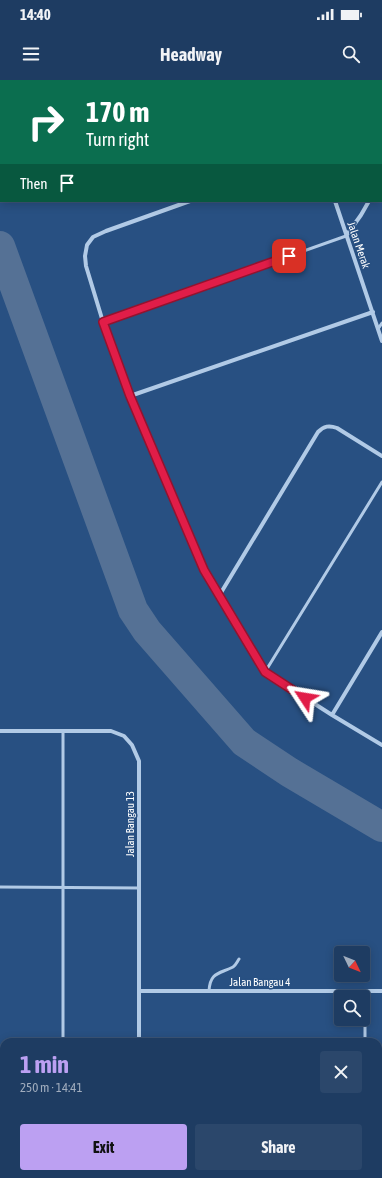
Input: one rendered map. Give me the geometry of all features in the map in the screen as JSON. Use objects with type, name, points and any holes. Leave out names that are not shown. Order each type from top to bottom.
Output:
[{"type":"street","points":[[187,202],[106,230],[93,237],[87,245],[85,256],[86,266],[103,322],[130,396],[204,570],[265,672],[332,715],[382,744]]},
{"type":"street","name":"Jalan Merak","points":[[335,202],[382,341]]},
{"type":"street","points":[[346,236],[362,214],[368,202]]},
{"type":"street","points":[[130,396],[373,312]]},
{"type":"street","points":[[219,596],[318,432],[322,428],[332,426],[382,456]]},
{"type":"street","points":[[332,715],[382,632]]},
{"type":"street","name":"Jalan Bangau 13","points":[[0,731],[111,731],[124,736],[132,745],[139,761],[139,1038]]},
{"type":"street","name":"Jalan Bangau 4","points":[[139,991],[334,991]]},
{"type":"street","name":"Jalan Bangau 4","points":[[370,991],[382,991]]},
{"type":"lane","points":[[103,322],[346,236]]},
{"type":"lane","points":[[378,329],[382,323]]},
{"type":"lane","points":[[265,672],[382,482]]},
{"type":"lane","points":[[63,731],[63,1038]]},
{"type":"lane","points":[[0,887],[139,888]]},
{"type":"lane","points":[[209,991],[212,978],[219,972],[234,966],[239,959]]},
{"type":"lane","points":[[365,1026],[365,1038]]},
{"type":"waterway","points":[[0,246],[133,610],[147,631],[244,742],[289,772],[382,827]]},
{"type":"route","points":[[289,256],[103,322],[130,396],[204,570],[265,672],[305,698]]}]
